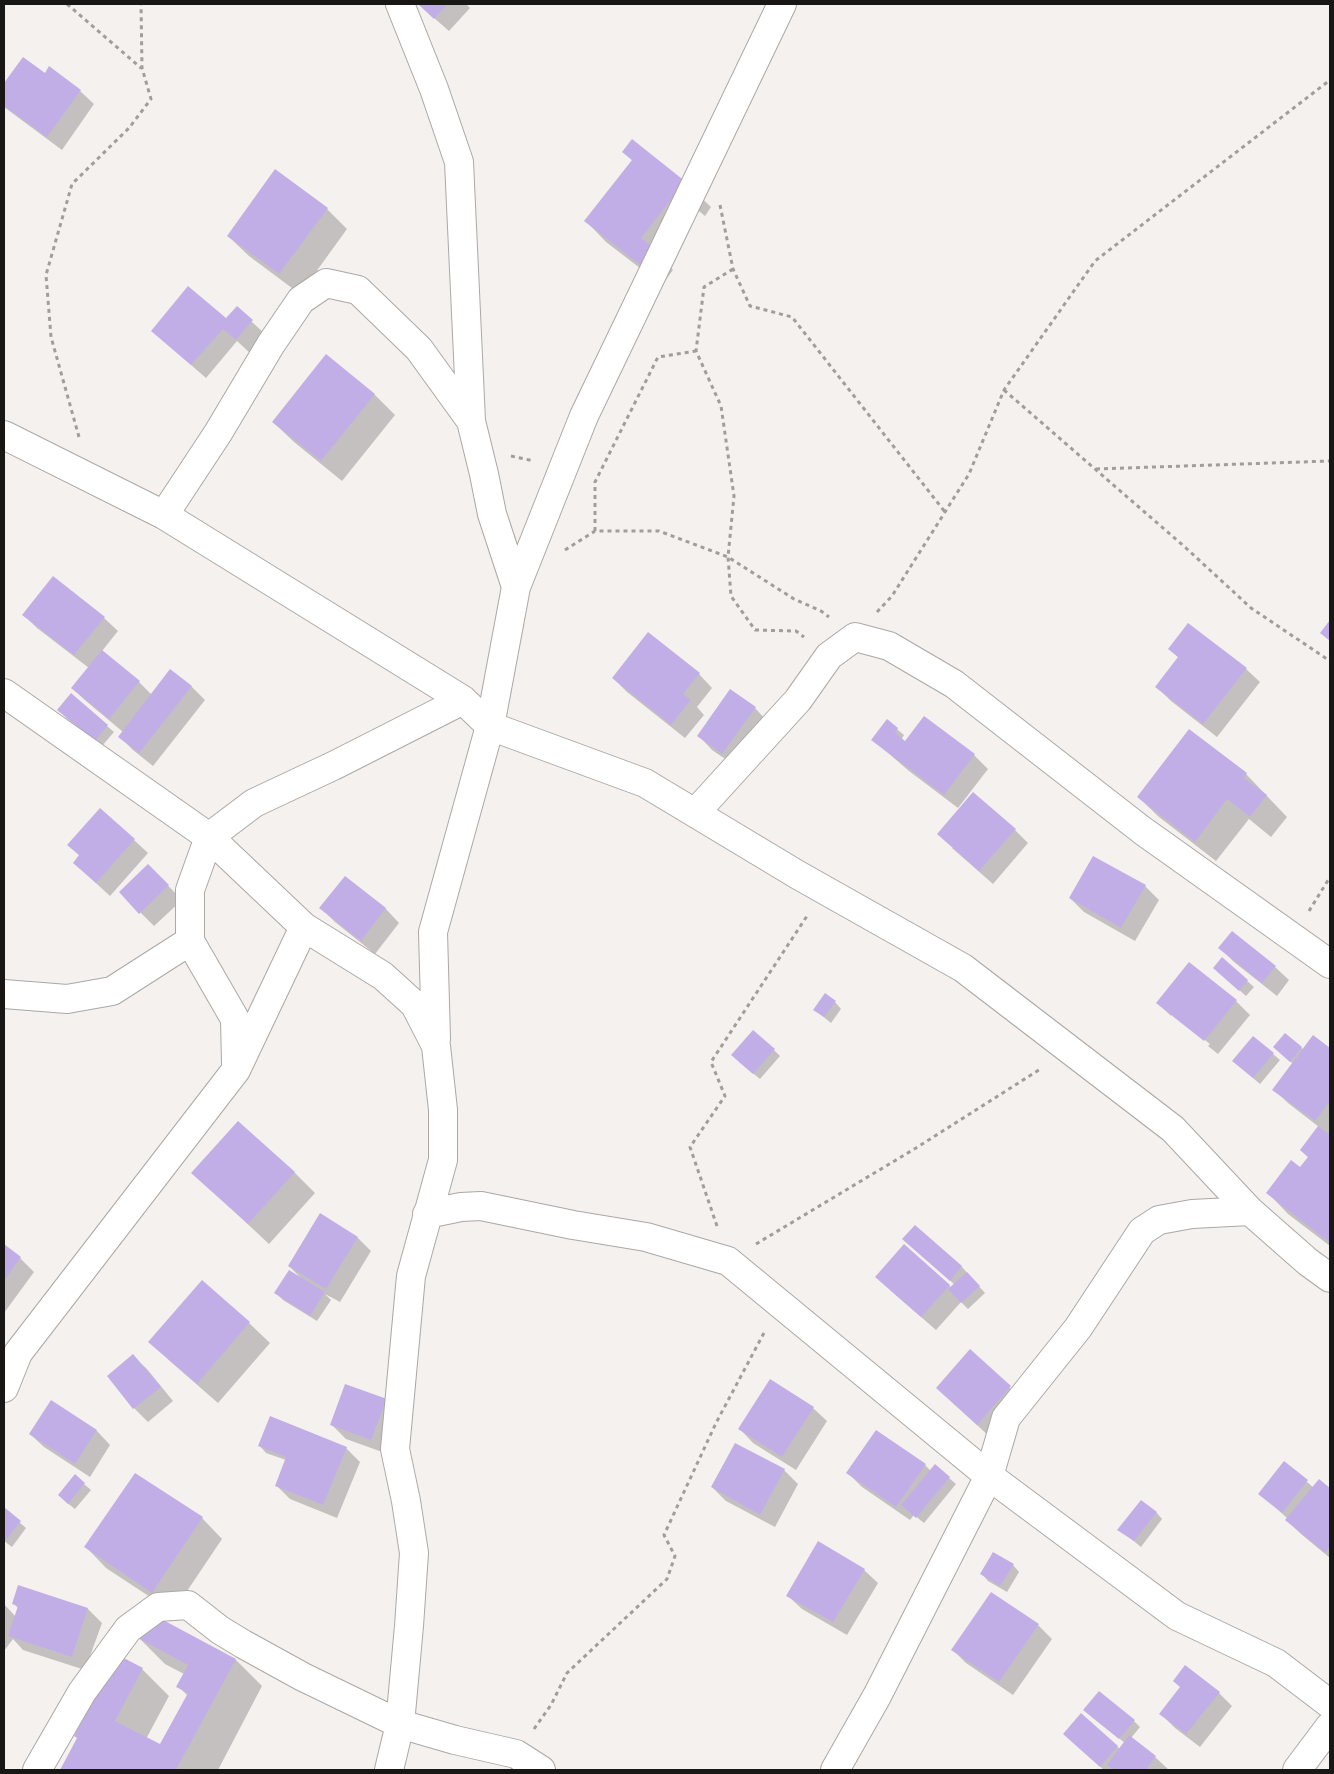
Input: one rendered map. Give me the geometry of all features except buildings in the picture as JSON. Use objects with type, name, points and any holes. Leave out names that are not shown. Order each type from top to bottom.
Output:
[{"type":"street","points":[[400,4],[434,90],[459,162],[472,421],[492,514],[516,588]]},
{"type":"street","points":[[389,1770],[400,1724],[414,1554],[406,1501],[395,1449],[411,1276],[443,1160],[444,1110],[436,1046],[433,932],[490,726],[516,588],[584,416],[782,4]]},
{"type":"street","points":[[164,515],[218,433],[271,344],[301,300],[326,283],[358,290],[419,349],[472,421]]},
{"type":"street","points":[[4,436],[164,515],[463,700],[490,726],[645,783],[963,968],[1173,1129],[1250,1211],[1308,1262],[1330,1278]]},
{"type":"street","points":[[695,813],[798,700],[829,656],[855,637],[890,646],[954,684],[1143,830],[1330,964]]},
{"type":"street","points":[[4,693],[209,837],[304,927],[383,976],[415,1004],[436,1046]]},
{"type":"street","points":[[236,1070],[235,1019],[190,941],[190,890],[209,837],[254,803],[333,766],[463,700]]},
{"type":"street","points":[[4,1388],[18,1353],[236,1070],[304,927]]},
{"type":"street","points":[[4,994],[67,1000],[112,991],[190,941]]},
{"type":"street","points":[[427,1214],[481,1206],[573,1225],[646,1237],[728,1261],[989,1476],[1177,1616],[1276,1663],[1330,1704]]},
{"type":"street","points":[[835,1770],[876,1696],[989,1476],[1006,1418],[1078,1328],[1142,1231],[1159,1220],[1192,1214],[1250,1211]]},
{"type":"street","points":[[38,1770],[82,1692],[128,1630],[158,1607],[188,1605],[220,1630],[243,1644],[303,1677],[400,1724],[455,1740],[516,1754],[541,1770]]},
{"type":"street","points":[[1297,1770],[1330,1726]]},
{"type":"path","points":[[67,4],[142,68]]},
{"type":"path","points":[[82,442],[77,434],[51,337],[46,275],[72,184],[129,128],[151,99],[142,68],[141,4]]},
{"type":"path","points":[[562,552],[595,531],[659,531],[728,557],[794,599],[821,611],[855,637],[892,596],[969,474],[1004,390],[1095,261],[1330,80]]},
{"type":"path","points":[[720,202],[733,269],[750,306],[792,317],[945,512]]},
{"type":"path","points":[[733,269],[704,287],[696,351],[721,406],[734,496],[728,557],[732,596],[755,630],[796,631],[829,656]]},
{"type":"path","points":[[595,531],[595,482],[616,444],[658,357],[696,351]]},
{"type":"path","points":[[1004,390],[1186,548],[1251,608],[1330,661]]},
{"type":"path","points":[[510,456],[564,467]]},
{"type":"path","points":[[1095,468],[1330,462]]},
{"type":"path","points":[[1293,937],[1330,877]]},
{"type":"path","points":[[826,890],[782,953],[711,1062],[724,1096],[690,1147],[728,1261],[916,1148],[1070,1051]]},
{"type":"path","points":[[516,1754],[551,1705],[567,1673],[667,1579],[675,1556],[664,1535],[716,1423],[780,1304]]}]
